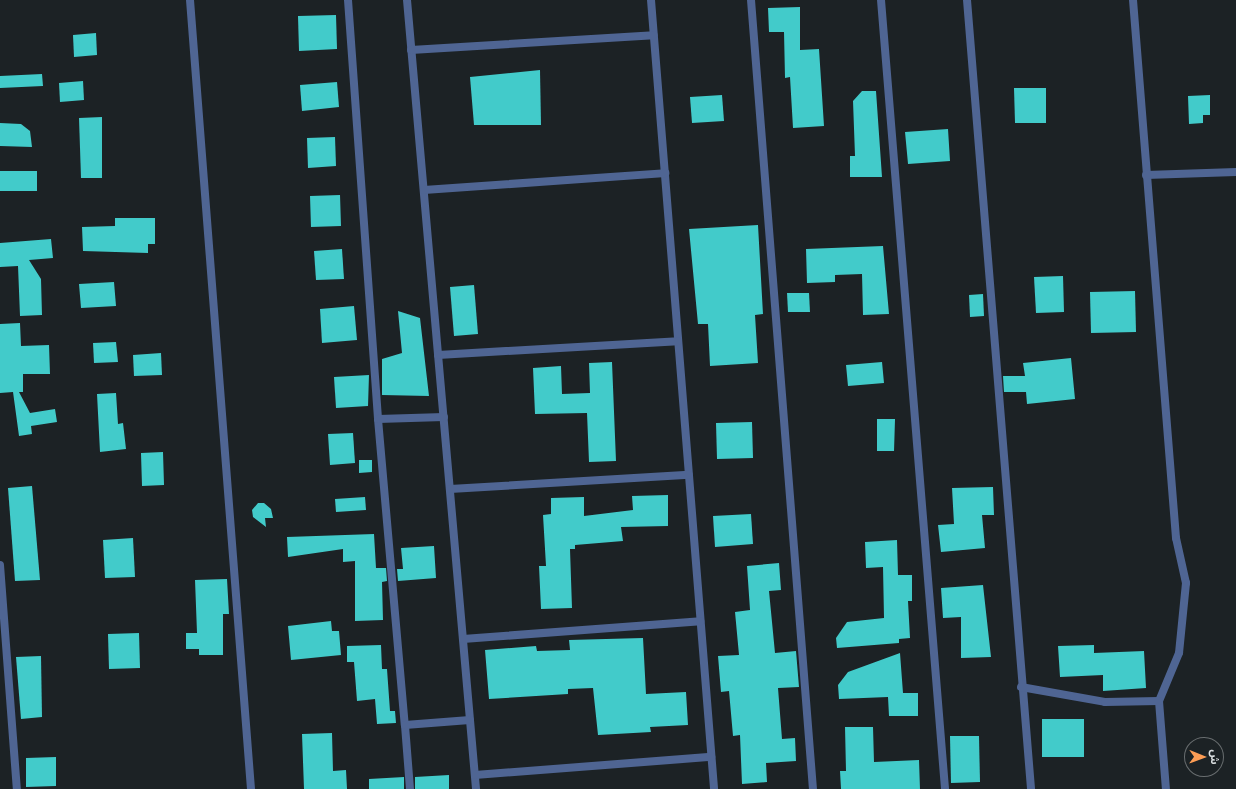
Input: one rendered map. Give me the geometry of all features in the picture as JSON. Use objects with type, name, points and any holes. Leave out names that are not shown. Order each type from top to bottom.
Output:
[{"type":"street","points":[[190,0],[251,789]]},
{"type":"street","points":[[348,0],[378,419],[410,789]]},
{"type":"street","points":[[407,0],[476,789]]},
{"type":"street","points":[[651,0],[714,789]]},
{"type":"street","points":[[752,0],[813,789]]},
{"type":"street","points":[[881,0],[945,789]]},
{"type":"street","points":[[967,0],[1021,686],[1031,789]]},
{"type":"street","points":[[1133,0],[1176,538],[1186,583],[1179,653],[1159,701],[1166,789]]},
{"type":"street","points":[[412,50],[654,35]]},
{"type":"street","points":[[1146,175],[1236,172]]},
{"type":"street","points":[[424,190],[665,173]]},
{"type":"street","points":[[438,354],[678,341]]},
{"type":"street","points":[[378,419],[444,417]]},
{"type":"street","points":[[450,489],[689,475]]},
{"type":"street","points":[[0,565],[18,789]]},
{"type":"street","points":[[463,639],[700,621]]},
{"type":"street","points":[[1021,686],[1105,702],[1159,701]]},
{"type":"street","points":[[405,725],[470,720]]},
{"type":"street","points":[[475,775],[711,757]]},
{"type":"building","points":[[800,7],[800,50],[819,49],[824,126],[793,128],[790,77],[785,78],[784,32],[769,32],[768,8]]},
{"type":"building","points":[[336,15],[337,49],[299,51],[298,16]]},
{"type":"building","points":[[96,33],[97,55],[74,57],[73,35]]},
{"type":"building","points":[[540,70],[541,125],[474,125],[470,77]]},
{"type":"building","points":[[42,74],[43,86],[0,88],[0,76]]},
{"type":"building","points":[[83,81],[84,100],[60,102],[59,83]]},
{"type":"building","points":[[337,82],[339,107],[302,111],[300,85]]},
{"type":"building","points":[[1014,88],[1046,88],[1046,123],[1015,123]]},
{"type":"building","points":[[862,91],[876,91],[882,177],[850,177],[850,156],[855,156],[853,101]]},
{"type":"building","points":[[722,95],[724,121],[692,123],[690,97]]},
{"type":"building","points":[[1210,95],[1210,115],[1203,115],[1203,123],[1189,124],[1188,96]]},
{"type":"building","points":[[102,117],[102,178],[81,178],[79,118]]},
{"type":"building","points":[[0,123],[21,124],[30,131],[32,147],[0,146]]},
{"type":"building","points":[[948,129],[950,161],[908,164],[905,132]]},
{"type":"building","points":[[335,137],[336,166],[308,168],[307,138]]},
{"type":"building","points":[[0,171],[37,171],[37,191],[0,191]]},
{"type":"building","points":[[340,195],[341,226],[311,227],[310,196]]},
{"type":"building","points":[[115,218],[155,218],[155,244],[148,244],[148,253],[83,251],[82,227],[115,226]]},
{"type":"building","points":[[758,225],[763,314],[755,315],[758,363],[710,366],[708,324],[698,324],[689,229]]},
{"type":"building","points":[[51,239],[53,258],[29,260],[41,279],[42,315],[20,316],[18,266],[0,267],[0,243]]},
{"type":"building","points":[[883,246],[889,314],[863,315],[862,274],[835,275],[835,282],[807,283],[806,249]]},
{"type":"building","points":[[342,249],[344,279],[316,280],[314,251]]},
{"type":"building","points":[[1063,276],[1064,312],[1036,313],[1034,277]]},
{"type":"building","points":[[114,282],[116,306],[81,308],[79,284]]},
{"type":"building","points":[[474,285],[478,334],[454,336],[450,287]]},
{"type":"building","points":[[1135,291],[1136,332],[1091,333],[1090,292]]},
{"type":"building","points":[[787,293],[809,293],[810,312],[788,312]]},
{"type":"building","points":[[983,294],[984,316],[970,317],[969,295]]},
{"type":"building","points":[[354,306],[357,340],[322,343],[320,309]]},
{"type":"building","points":[[398,311],[420,318],[429,396],[382,395],[382,359],[402,353]]},
{"type":"building","points":[[20,323],[21,346],[49,345],[50,374],[23,374],[23,392],[19,392],[30,413],[55,409],[57,422],[31,426],[32,434],[19,436],[13,392],[0,393],[0,324]]},
{"type":"building","points":[[116,342],[118,362],[94,363],[93,343]]},
{"type":"building","points":[[161,353],[162,375],[134,376],[133,355]]},
{"type":"building","points":[[1071,358],[1075,399],[1027,404],[1026,392],[1004,392],[1003,376],[1025,376],[1023,363]]},
{"type":"building","points":[[612,362],[616,461],[589,462],[587,413],[535,414],[533,368],[561,366],[562,394],[590,393],[589,363]]},
{"type":"building","points":[[882,362],[884,383],[848,386],[846,365]]},
{"type":"building","points":[[369,375],[368,406],[336,408],[334,377]]},
{"type":"building","points":[[116,393],[118,424],[123,423],[126,449],[100,452],[97,394]]},
{"type":"building","points":[[877,419],[895,419],[894,451],[877,451]]},
{"type":"building","points":[[752,422],[753,458],[717,459],[716,423]]},
{"type":"building","points":[[353,433],[355,463],[330,465],[328,434]]},
{"type":"building","points":[[163,452],[164,485],[142,486],[141,453]]},
{"type":"building","points":[[359,460],[372,460],[372,472],[359,473]]},
{"type":"building","points":[[32,486],[40,580],[15,581],[8,488]]},
{"type":"building","points":[[993,487],[994,515],[982,515],[985,548],[941,552],[938,525],[954,524],[952,488]]},
{"type":"building","points":[[668,495],[668,526],[621,527],[623,541],[575,545],[575,549],[570,549],[572,608],[541,609],[539,566],[546,566],[543,515],[551,514],[551,498],[584,497],[584,516],[633,510],[632,496]]},
{"type":"building","points":[[365,497],[366,510],[336,512],[335,499]]},
{"type":"building","points":[[258,503],[264,503],[271,509],[273,518],[265,518],[266,527],[253,517],[252,510]]},
{"type":"building","points":[[751,514],[753,544],[715,547],[713,516]]},
{"type":"building","points":[[374,534],[376,568],[386,568],[387,581],[382,582],[383,620],[355,621],[355,561],[343,562],[343,549],[288,557],[287,537]]},
{"type":"building","points":[[133,538],[135,577],[105,578],[103,540]]},
{"type":"building","points":[[897,540],[898,575],[912,575],[912,601],[908,601],[910,638],[899,639],[899,643],[837,648],[836,638],[847,622],[884,618],[883,567],[866,568],[865,542]]},
{"type":"building","points":[[434,546],[436,578],[398,581],[397,569],[403,569],[401,548]]},
{"type":"building","points":[[779,563],[781,590],[769,591],[775,653],[796,651],[799,687],[778,688],[782,739],[795,738],[796,761],[766,763],[767,782],[742,784],[740,735],[733,736],[729,691],[721,692],[718,656],[739,655],[735,612],[750,610],[747,566]]},
{"type":"building","points":[[227,579],[229,614],[223,614],[223,655],[199,655],[199,649],[186,649],[186,633],[197,633],[195,580]]},
{"type":"building","points":[[983,585],[991,657],[961,658],[961,617],[943,618],[941,588]]},
{"type":"building","points":[[331,621],[332,631],[339,631],[341,655],[291,660],[288,626]]},
{"type":"building","points":[[139,633],[140,668],[109,669],[108,634]]},
{"type":"building","points":[[643,638],[646,694],[686,692],[688,725],[650,727],[651,732],[598,735],[593,688],[568,689],[568,694],[489,699],[485,650],[536,646],[537,651],[570,650],[569,640]]},
{"type":"building","points":[[381,645],[382,669],[387,669],[390,711],[395,711],[396,723],[377,724],[375,699],[357,701],[354,662],[347,662],[347,646]]},
{"type":"building","points":[[1094,645],[1094,653],[1144,651],[1146,688],[1103,691],[1103,675],[1060,677],[1058,646]]},
{"type":"building","points":[[900,653],[903,693],[918,693],[918,716],[889,716],[888,697],[839,699],[838,685],[848,672]]},
{"type":"building","points":[[41,656],[42,717],[21,719],[16,657]]},
{"type":"building","points":[[1042,719],[1084,719],[1084,757],[1042,757]]},
{"type":"building","points":[[845,727],[873,727],[874,762],[919,760],[920,789],[841,789],[840,771],[846,771]]},
{"type":"building","points":[[332,733],[333,771],[346,770],[347,789],[304,789],[302,734]]},
{"type":"building","points":[[950,736],[979,736],[980,782],[951,783]]},
{"type":"building","points":[[56,757],[56,786],[26,787],[26,758]]},
{"type":"building","points":[[449,775],[449,789],[415,789],[415,777]]},
{"type":"building","points":[[404,777],[404,789],[369,789],[369,779]]}]
